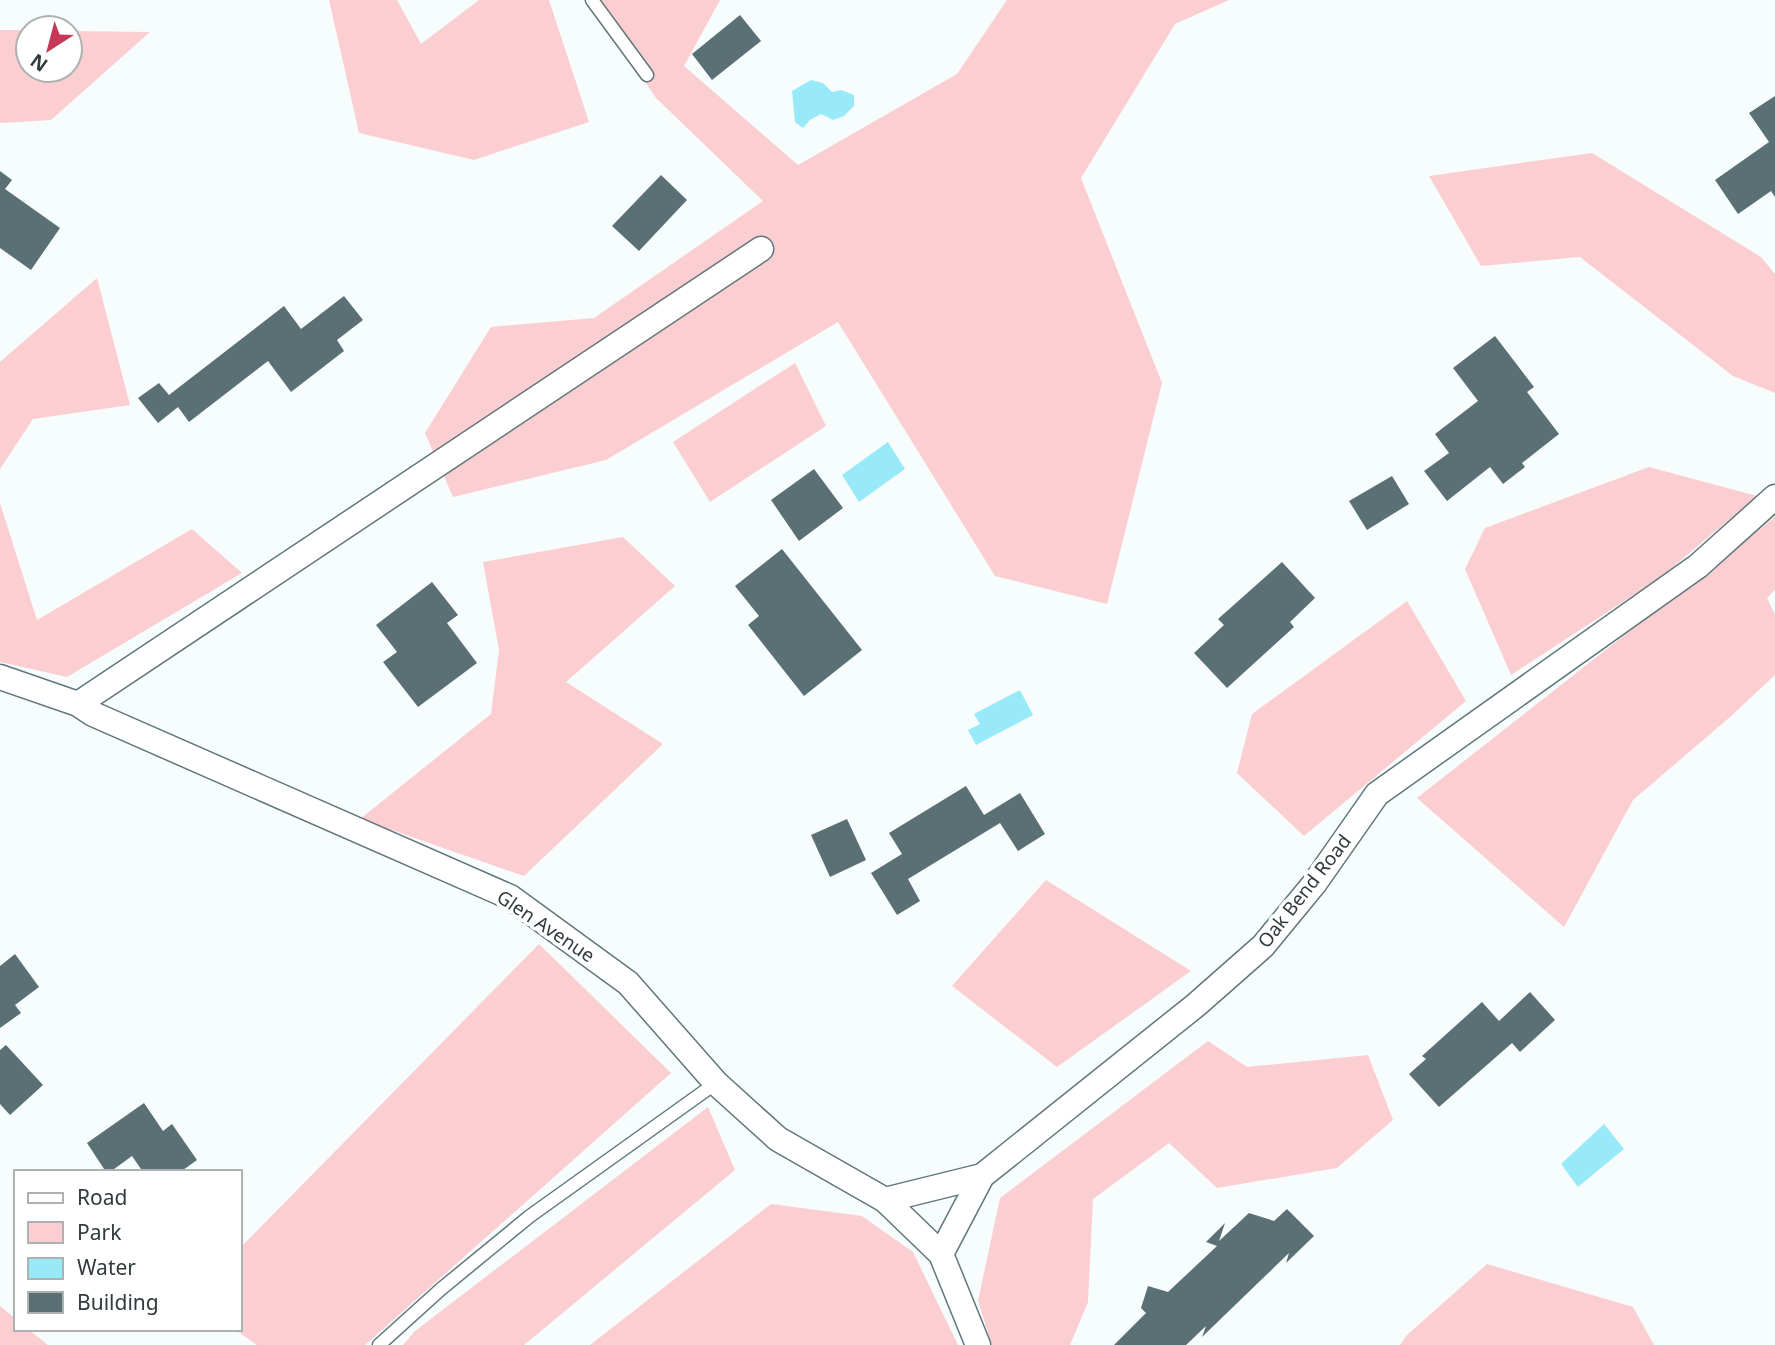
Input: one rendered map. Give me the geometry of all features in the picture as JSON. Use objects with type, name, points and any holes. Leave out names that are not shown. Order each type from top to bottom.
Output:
[{"type":"street","points":[[78,704],[761,249]]},
{"type":"street","name":"Oak Bend Road","points":[[941,1254],[982,1176],[1196,1005],[1263,946],[1314,884],[1377,794],[1698,566],[1775,497]]},
{"type":"street","name":"Glen Avenue","points":[[0,677],[78,704],[93,714],[510,897],[628,983],[716,1083],[778,1139],[885,1200],[941,1254]]},
{"type":"street","points":[[885,1200],[982,1176]]},
{"type":"street","points":[[941,1254],[978,1345]]},
{"type":"lane","points":[[592,0],[647,75]]},
{"type":"lane","points":[[379,1345],[441,1289],[530,1216],[716,1083]]},
{"type":"green space","points":[[329,0],[397,0],[421,44],[479,0],[549,0],[589,122],[474,160],[359,133]]},
{"type":"green space","points":[[589,0],[720,0],[684,66],[798,165],[957,74],[1007,0],[1229,0],[1175,24],[1081,178],[1162,383],[1107,604],[995,576],[838,322],[606,460],[453,497],[425,433],[491,327],[594,318],[763,201],[656,98]]},
{"type":"green space","points":[[0,30],[14,30],[14,84],[84,84],[84,31],[150,32],[51,120],[0,123]]},
{"type":"green space","points":[[1592,153],[1761,257],[1775,274],[1775,393],[1733,376],[1580,257],[1481,266],[1429,176]]},
{"type":"green space","points":[[97,278],[130,405],[33,419],[0,469],[0,362]]},
{"type":"green space","points":[[795,363],[826,426],[710,502],[673,442]]},
{"type":"green space","points":[[1649,467],[1757,496],[1661,577],[1511,675],[1465,569],[1485,528]]},
{"type":"green space","points":[[0,503],[37,620],[192,529],[242,573],[67,677],[0,662]]},
{"type":"green space","points":[[1775,517],[1775,590],[1767,598],[1775,615],[1775,675],[1633,800],[1564,927],[1417,798]]},
{"type":"green space","points":[[623,537],[675,586],[566,682],[663,744],[524,876],[360,819],[491,714],[499,650],[483,562]]},
{"type":"green space","points":[[1407,601],[1466,701],[1304,836],[1237,773],[1252,714]]},
{"type":"green space","points":[[1046,880],[1191,971],[1057,1067],[952,986]]},
{"type":"green space","points":[[539,944],[671,1073],[365,1345],[257,1345],[237,1331],[242,1331],[242,1246]]},
{"type":"green space","points":[[1208,1041],[1247,1067],[1368,1055],[1393,1120],[1337,1168],[1217,1188],[1169,1143],[1093,1199],[1088,1302],[1070,1345],[992,1345],[978,1301],[1000,1198]]},
{"type":"green space","points":[[708,1107],[735,1170],[524,1345],[403,1345],[415,1331]]},
{"type":"green space","points":[[771,1204],[862,1216],[913,1252],[958,1345],[590,1345]]},
{"type":"green space","points":[[1487,1264],[1633,1307],[1654,1345],[1400,1345],[1407,1335]]},
{"type":"green space","points":[[0,1306],[14,1317],[14,1331],[30,1331],[48,1345],[0,1345]]},
{"type":"water","points":[[811,80],[823,83],[832,92],[841,90],[854,95],[854,106],[844,116],[833,120],[821,114],[803,128],[795,122],[792,91]]},
{"type":"water","points":[[888,442],[905,469],[859,502],[842,475]]},
{"type":"water","points":[[1020,690],[1033,715],[976,745],[968,730],[980,724],[974,714]]},
{"type":"water","points":[[1604,1124],[1624,1149],[1578,1187],[1561,1164]]},
{"type":"building","points":[[740,15],[761,41],[712,80],[692,54]]},
{"type":"building","points":[[1775,96],[1775,197],[1771,191],[1738,214],[1715,180],[1769,142],[1749,113]]},
{"type":"building","points":[[0,171],[12,180],[5,189],[60,228],[31,270],[0,248]]},
{"type":"building","points":[[661,175],[687,200],[639,251],[612,226]]},
{"type":"building","points":[[344,296],[363,320],[337,340],[344,351],[291,392],[268,361],[189,422],[178,407],[158,423],[138,398],[159,383],[169,395],[284,306],[301,329]]},
{"type":"building","points":[[1495,336],[1534,387],[1527,392],[1559,434],[1522,463],[1525,467],[1503,484],[1490,467],[1447,501],[1424,471],[1449,453],[1435,434],[1478,401],[1453,368]]},
{"type":"building","points":[[814,469],[843,508],[799,541],[771,500]]},
{"type":"building","points":[[1392,476],[1409,504],[1367,530],[1349,501]]},
{"type":"building","points":[[782,549],[862,650],[804,696],[748,625],[759,616],[735,586]]},
{"type":"building","points":[[1282,562],[1315,598],[1290,622],[1294,627],[1227,688],[1194,653],[1224,625],[1218,619]]},
{"type":"building","points":[[432,582],[458,615],[447,623],[477,663],[418,707],[383,662],[397,652],[376,625]]},
{"type":"building","points":[[966,786],[984,815],[1020,793],[1045,834],[1018,851],[1000,823],[908,879],[920,901],[897,915],[871,873],[902,854],[889,833]]},
{"type":"building","points":[[847,819],[866,860],[830,877],[811,835]]},
{"type":"building","points":[[15,954],[39,987],[15,1005],[21,1013],[0,1028],[0,966]]},
{"type":"building","points":[[1530,992],[1555,1020],[1520,1052],[1512,1043],[1439,1107],[1409,1074],[1426,1059],[1422,1056],[1482,1002],[1499,1021]]},
{"type":"building","points":[[6,1045],[43,1085],[10,1115],[0,1104],[0,1050]]},
{"type":"building","points":[[144,1103],[163,1131],[172,1124],[197,1160],[183,1170],[142,1170],[132,1156],[113,1170],[105,1170],[87,1143]]},
{"type":"building","points":[[1287,1209],[1314,1236],[1286,1263],[1289,1253],[1202,1337],[1206,1326],[1186,1345],[1114,1345],[1146,1313],[1141,1308],[1148,1286],[1168,1292],[1217,1246],[1206,1242],[1225,1223],[1219,1241],[1249,1213],[1274,1221]]}]
